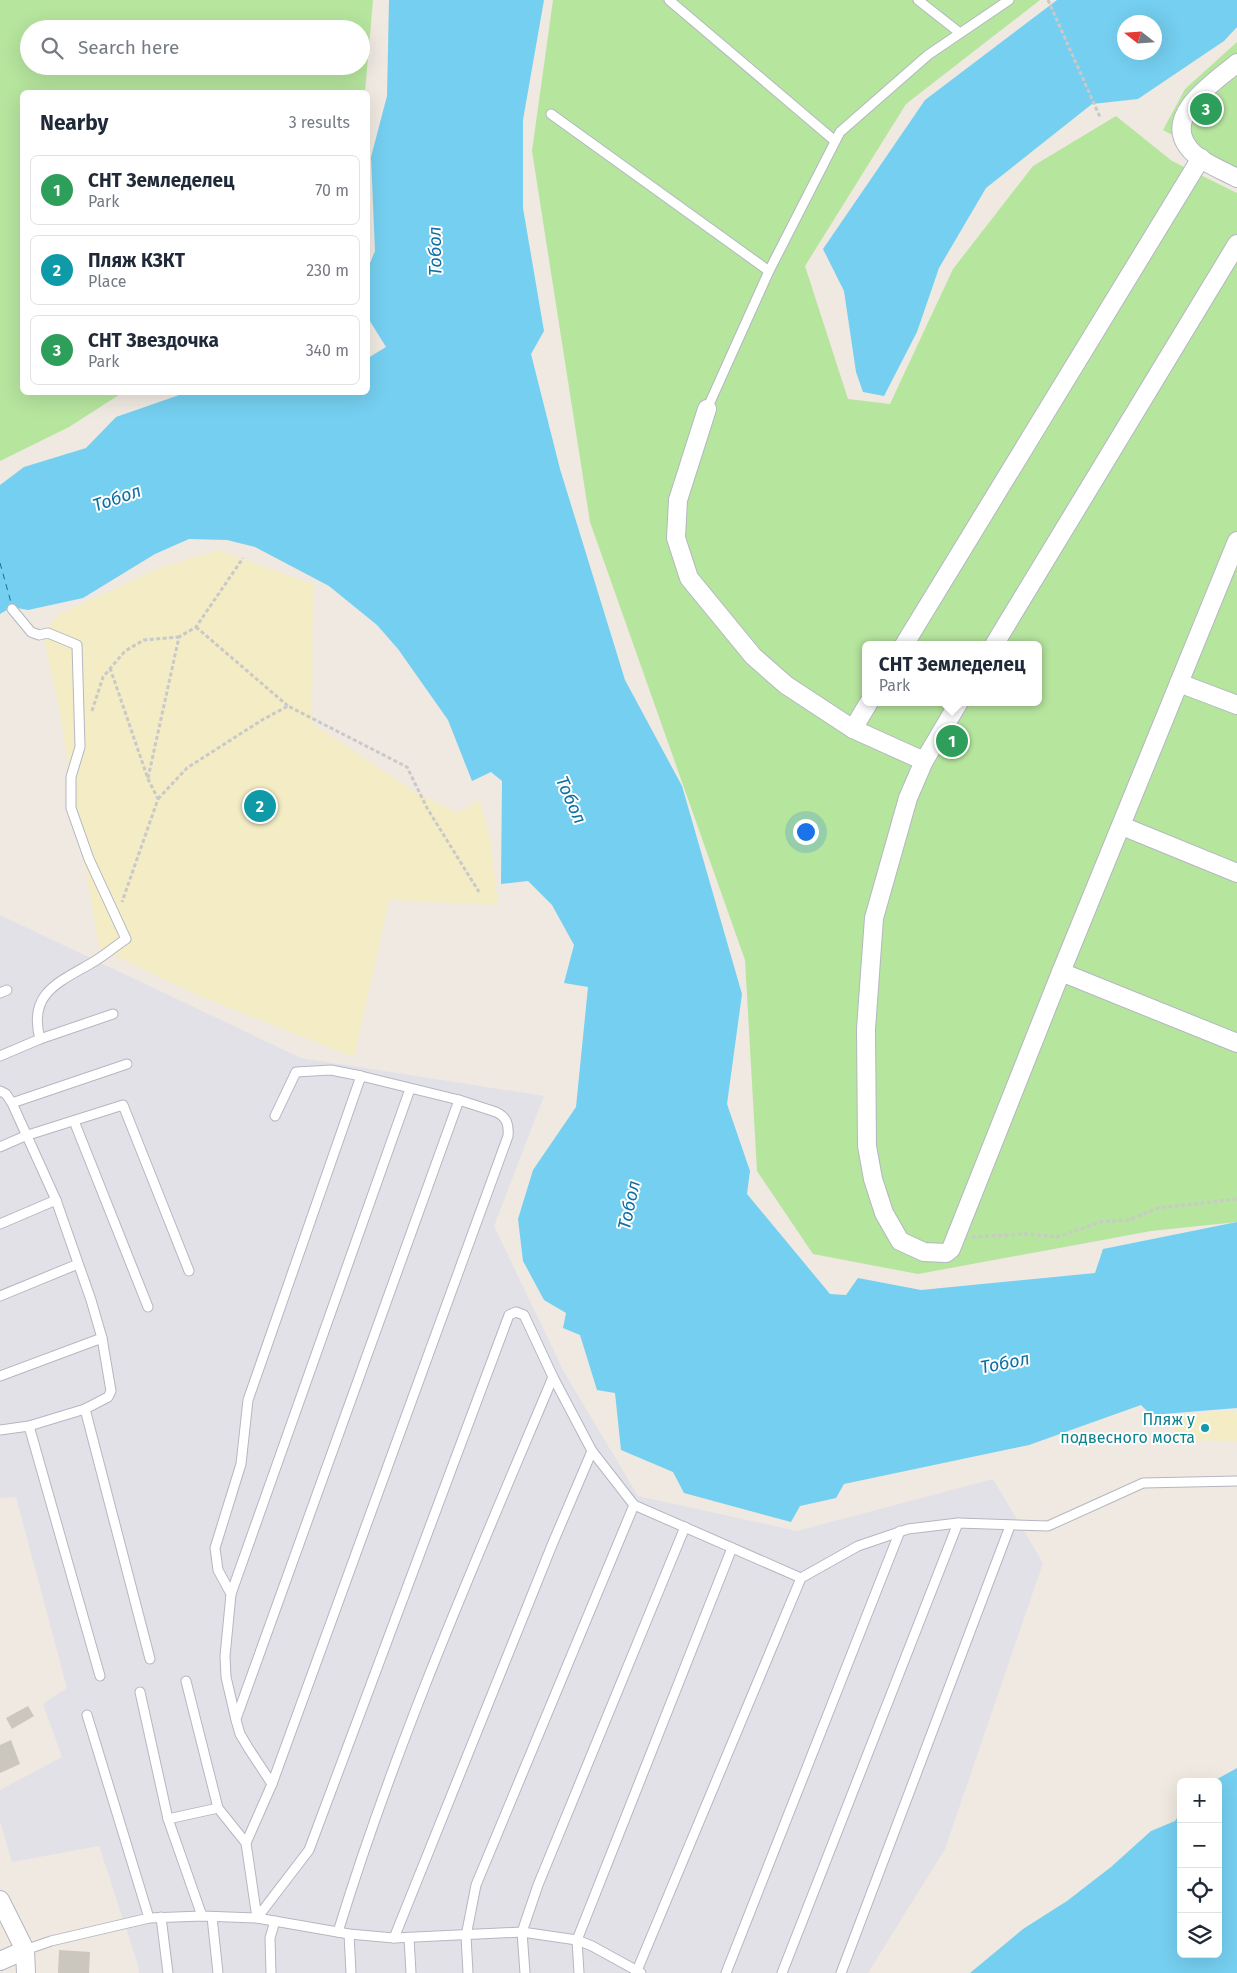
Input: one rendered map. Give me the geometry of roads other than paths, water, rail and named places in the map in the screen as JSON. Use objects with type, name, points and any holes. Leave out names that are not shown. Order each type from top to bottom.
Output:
[{"type":"street","points":[[1237,63],[1193,100],[1183,118],[1181,135],[1188,148],[1201,158],[1237,178]]},
{"type":"street","points":[[906,641],[1201,158]]},
{"type":"street","points":[[996,641],[1237,244]]},
{"type":"street","points":[[707,409],[678,500],[676,538],[689,578],[753,656],[786,685],[852,729],[924,761]]},
{"type":"street","points":[[957,706],[924,761],[908,798],[874,918],[866,1029],[867,1146],[873,1179],[884,1213],[900,1241],[924,1252],[942,1255],[951,1249],[1060,972],[1122,826],[1237,541]]},
{"type":"street","points":[[1179,683],[1237,705]]},
{"type":"street","points":[[852,729],[866,706]]},
{"type":"street","points":[[1122,826],[1237,873]]},
{"type":"street","points":[[1060,972],[1237,1043]]},
{"type":"street","points":[[0,1900],[25,1950],[26,1973]]},
{"type":"street","points":[[0,1961],[25,1950]]},
{"type":"lane","points":[[669,0],[835,141]]},
{"type":"lane","points":[[918,0],[960,33]]},
{"type":"lane","points":[[707,409],[769,271],[840,132],[928,55],[1009,0]]},
{"type":"lane","points":[[551,114],[769,271]]},
{"type":"lane","points":[[12,609],[31,632],[40,635],[48,633],[64,637],[77,645],[80,747],[72,777],[71,808],[89,859],[126,939],[92,963],[57,981],[37,1010],[36,1023],[40,1039]]},
{"type":"lane","points":[[0,1056],[40,1039],[113,1014]]},
{"type":"lane","points":[[12,1103],[127,1064]]},
{"type":"lane","points":[[246,1843],[272,1784],[508,1136],[509,1128],[502,1115],[459,1100],[330,1070],[296,1072],[275,1116]]},
{"type":"lane","points":[[231,1594],[218,1570],[215,1548],[242,1464],[248,1400],[361,1076]]},
{"type":"lane","points":[[272,1784],[240,1734],[226,1677],[225,1656],[231,1594],[410,1089]]},
{"type":"lane","points":[[0,1091],[6,1094],[12,1103],[25,1136],[56,1200],[102,1338],[111,1391],[108,1397],[85,1409],[29,1426],[0,1430]]},
{"type":"lane","points":[[236,1720],[459,1100]]},
{"type":"lane","points":[[0,1147],[25,1136],[123,1105],[189,1271]]},
{"type":"lane","points":[[74,1121],[148,1307]]},
{"type":"lane","points":[[0,1224],[56,1200]]},
{"type":"lane","points":[[0,1296],[78,1264]]},
{"type":"lane","points":[[257,1918],[309,1850],[510,1315],[516,1312],[524,1315],[553,1377],[592,1451],[634,1505],[801,1578]]},
{"type":"lane","points":[[0,1376],[102,1338]]},
{"type":"lane","points":[[338,1932],[384,1791],[553,1377]]},
{"type":"lane","points":[[85,1409],[150,1659]]},
{"type":"lane","points":[[29,1426],[100,1676]]},
{"type":"lane","points":[[394,1938],[552,1545],[592,1451]]},
{"type":"lane","points":[[25,1950],[51,1941],[149,1918],[202,1916],[257,1918],[349,1934],[394,1938],[522,1932],[577,1940],[592,1946],[637,1973],[801,1578],[858,1546],[900,1531],[958,1523],[1048,1526],[1143,1482],[1237,1481]]},
{"type":"lane","points":[[468,1973],[466,1936],[476,1885],[634,1505]]},
{"type":"lane","points":[[782,1973],[958,1523]]},
{"type":"lane","points":[[841,1973],[1010,1526]]},
{"type":"lane","points":[[525,1973],[522,1932],[541,1876],[685,1527]]},
{"type":"lane","points":[[726,1973],[900,1531]]},
{"type":"lane","points":[[579,1973],[577,1940],[732,1548]]},
{"type":"lane","points":[[186,1681],[218,1808],[246,1843],[257,1918]]},
{"type":"lane","points":[[140,1692],[168,1819],[202,1916]]},
{"type":"lane","points":[[87,1715],[149,1918]]},
{"type":"lane","points":[[168,1819],[218,1808]]},
{"type":"lane","points":[[161,1917],[168,1973]]},
{"type":"lane","points":[[212,1917],[218,1973]]},
{"type":"lane","points":[[271,1973],[270,1938],[275,1921]]},
{"type":"lane","points":[[349,1934],[351,1973]]},
{"type":"lane","points":[[409,1938],[411,1973]]},
{"type":"water","name":"Тобол","points":[[389,0],[544,0],[523,120],[523,208],[544,331],[531,354],[560,469],[625,680],[682,786],[742,994],[727,1104],[750,1171],[747,1194],[830,1294],[846,1295],[858,1278],[921,1290],[1095,1273],[1103,1249],[1237,1222],[1237,1408],[1151,1415],[1141,1405],[1029,1445],[844,1484],[836,1498],[800,1506],[791,1522],[684,1493],[673,1472],[621,1450],[615,1393],[597,1390],[580,1335],[563,1328],[566,1313],[544,1300],[523,1261],[518,1219],[533,1170],[576,1107],[588,987],[564,983],[574,945],[552,905],[528,881],[501,884],[502,781],[491,772],[472,781],[448,720],[398,649],[377,625],[329,586],[255,547],[227,540],[189,539],[155,554],[83,598],[28,610],[12,607],[0,614],[0,485],[24,467],[86,448],[116,417],[179,395],[370,395],[370,357],[386,347],[370,321],[370,263],[375,251],[371,157],[387,96]]},
{"type":"water","points":[[1057,0],[1237,0],[1237,27],[1224,41],[1138,99],[1092,104],[986,188],[939,268],[917,332],[884,396],[863,392],[856,372],[844,291],[823,249],[925,100]]},
{"type":"water","points":[[1237,1768],[1237,1973],[970,1973],[1023,1929],[1067,1901],[1111,1867],[1151,1831],[1175,1821],[1177,1818],[1177,1958],[1222,1958],[1222,1778],[1219,1778]]},
{"type":"place","name":"СНТ Звездочка","points":[[1206,109]]},
{"type":"place","name":"СНТ Земледелец","points":[[952,741]]},
{"type":"place","name":"Пляж КЗКТ","points":[[260,806]]},
{"type":"place","name":"Пляж у подвесного моста","points":[[1205,1428]]}]
